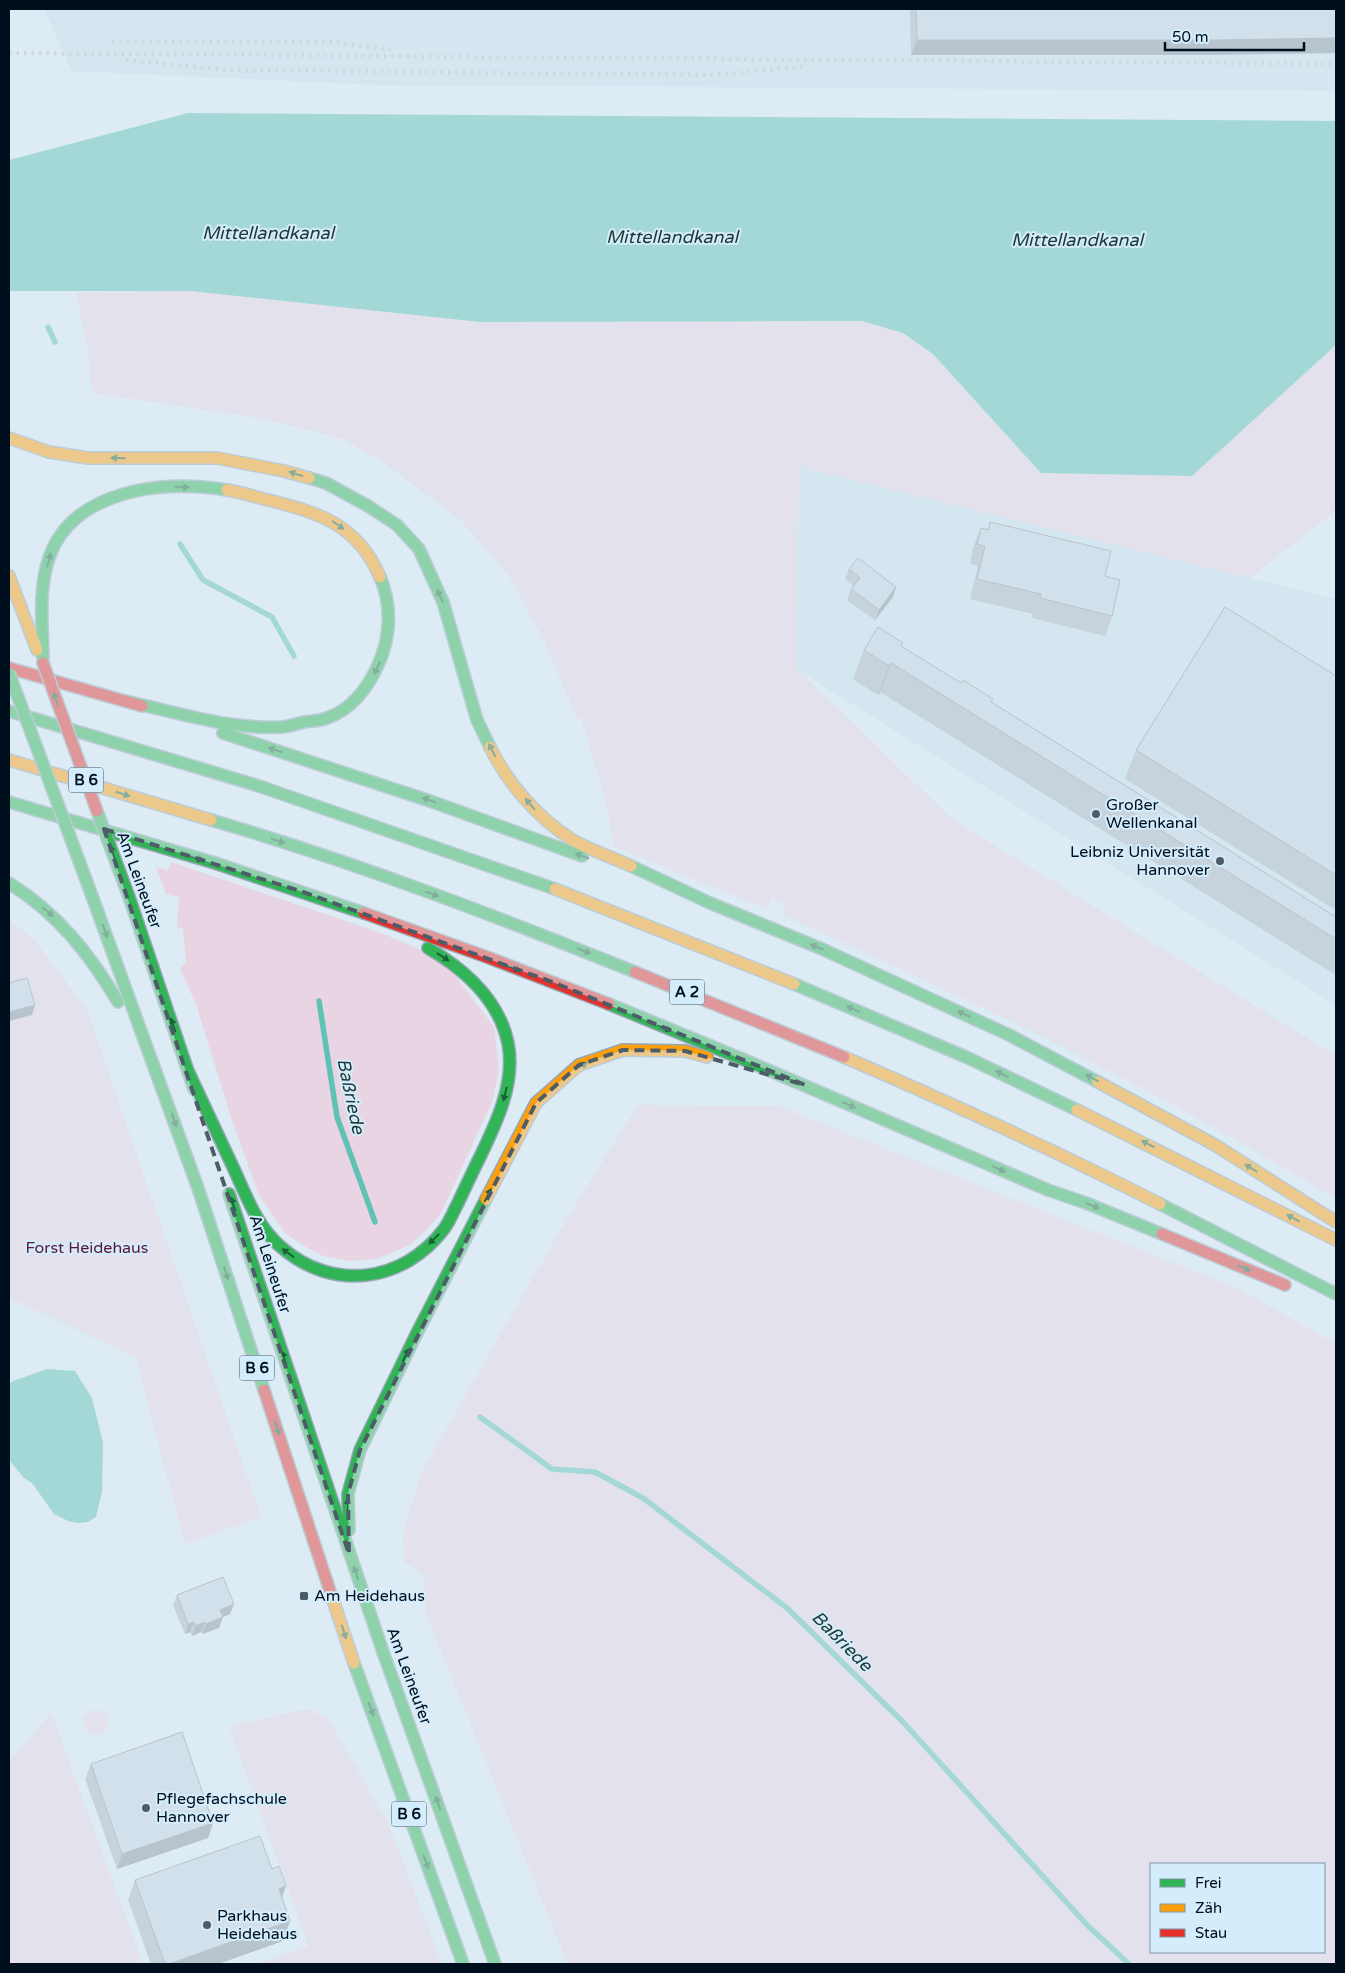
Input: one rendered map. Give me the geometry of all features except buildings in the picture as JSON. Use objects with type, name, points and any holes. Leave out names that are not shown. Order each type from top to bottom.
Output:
[{"type":"main road","points":[[9,438],[49,452],[88,458],[217,458],[265,467],[326,484],[368,506],[397,526],[419,549],[443,602],[476,720],[500,767],[534,809],[572,838],[710,902],[822,949],[1008,1035],[1215,1145],[1336,1222]]},
{"type":"main road","points":[[42,663],[45,578],[52,552],[68,528],[87,511],[109,499],[161,486],[215,488],[295,506],[324,516],[350,534],[370,556],[381,579],[388,601],[389,630],[385,650],[374,675],[365,691],[347,708],[327,718],[281,728],[233,723],[125,701]]},
{"type":"main road","name":"Am Leineufer","points":[[9,576],[129,897],[220,1166]]},
{"type":"main road","points":[[9,668],[125,701],[430,801],[710,902]]},
{"type":"main road","name":"B 6","points":[[9,673],[157,1074],[236,1303],[354,1663],[464,1964]]},
{"type":"main road","points":[[9,711],[259,786],[561,891],[808,990],[966,1057],[1122,1131],[1336,1240]]},
{"type":"main road","name":"A 2","points":[[9,760],[246,830],[355,866],[545,936],[793,1034],[959,1107],[1102,1174],[1336,1294]]},
{"type":"main road","points":[[9,802],[151,843],[303,892],[555,983],[805,1085],[1048,1190],[1086,1203],[1293,1288]]},
{"type":"main road","points":[[9,883],[22,890],[57,919],[86,951],[108,984],[157,1074]]},
{"type":"main road","points":[[188,1071],[256,1217],[273,1240],[288,1254],[310,1266],[364,1276],[391,1269],[415,1258],[445,1227],[481,1157],[503,1102],[509,1078],[505,1033],[494,1008],[472,978],[442,956],[402,934],[303,892]]},
{"type":"main road","points":[[349,1554],[348,1494],[360,1450],[416,1335],[536,1103],[579,1065],[623,1050],[685,1051],[805,1085]]},
{"type":"main road","name":"Am Leineufer","points":[[226,1185],[349,1554],[495,1964]]},
{"type":"highlighted area","points":[[104,829],[303,892],[555,983],[805,1085],[685,1051],[623,1050],[579,1065],[536,1103],[360,1450],[348,1494],[349,1554]]},
{"type":"shaded area","points":[[44,9],[1336,9],[1336,91],[382,85],[72,71]]},
{"type":"shaded area","name":"Leibniz Universität Hannover","points":[[799,467],[1336,599],[1336,1005],[796,669]]},
{"type":"green space","points":[[190,291],[480,322],[862,321],[903,333],[933,354],[1041,473],[1192,476],[1336,345],[1336,510],[1250,578],[799,467],[796,668],[953,820],[1336,1056],[1336,1198],[1199,1119],[1081,1056],[932,984],[782,915],[786,904],[772,898],[767,909],[615,847],[603,791],[581,718],[577,718],[545,642],[509,576],[461,520],[383,462],[343,439],[241,415],[92,393],[90,361],[76,292]]},
{"type":"green space","points":[[171,862],[381,933],[419,949],[448,966],[494,1027],[499,1069],[492,1102],[441,1213],[426,1231],[408,1246],[377,1259],[349,1261],[323,1256],[285,1233],[258,1193],[231,1117],[197,1007],[180,968],[186,963],[183,929],[177,926],[179,897],[166,894],[156,867],[168,871]]},
{"type":"green space","name":"Forst Heidehaus","points":[[9,919],[36,942],[87,1010],[261,1517],[185,1544],[136,1358],[9,1297]]},
{"type":"green space","points":[[638,1105],[778,1106],[1239,1289],[1336,1344],[1336,1964],[568,1964],[427,1616],[423,1575],[405,1562],[403,1536],[422,1471],[570,1214]]},
{"type":"green space","points":[[308,1709],[328,1719],[388,1823],[442,1964],[257,1964],[309,1946],[229,1726]]},
{"type":"green space","points":[[96,1710],[104,1714],[108,1722],[104,1730],[96,1734],[88,1730],[84,1722],[88,1714]]},
{"type":"green space","points":[[51,1713],[143,1964],[9,1964],[9,1762]]},
{"type":"water","name":"Mittellandkanal","points":[[188,113],[1336,121],[1336,345],[1192,476],[1041,473],[933,354],[903,333],[862,321],[480,322],[190,291],[9,291],[9,160]]},
{"type":"water","points":[[47,1369],[75,1371],[92,1398],[103,1442],[102,1492],[96,1517],[88,1522],[77,1523],[68,1521],[54,1514],[32,1483],[24,1478],[9,1460],[9,1384]]},
{"type":"waterway","name":"Baßriede","points":[[48,327],[55,342]]},
{"type":"waterway","name":"Baßriede","points":[[180,544],[203,580],[272,617],[294,656]]},
{"type":"waterway","name":"Baßriede","points":[[319,1001],[337,1117],[375,1222]]},
{"type":"waterway","name":"Baßriede","points":[[480,1417],[552,1469],[595,1472],[643,1498],[787,1608],[903,1722],[1088,1926],[1129,1964]]},
{"type":"railway","points":[[112,41],[335,42],[391,50]]},
{"type":"railway","points":[[9,53],[1336,64]]},
{"type":"railway","points":[[126,60],[226,70],[713,75],[807,66]]},
{"type":"traffic: fast","points":[[309,478],[326,483],[368,506],[397,525],[419,549],[443,602],[477,720],[490,747]]},
{"type":"traffic: fast","points":[[43,663],[42,599],[45,573],[48,561],[59,537],[77,518],[98,504],[122,494],[176,486],[227,490]]},
{"type":"traffic: fast","points":[[125,701],[243,726],[282,727],[322,720],[336,714],[344,710],[364,690],[374,674],[382,654],[388,632],[388,610],[387,599],[380,577]]},
{"type":"traffic: fast","points":[[9,673],[88,885]]},
{"type":"traffic: fast","points":[[9,711],[259,786],[555,889]]},
{"type":"traffic: fast","points":[[223,733],[430,801],[582,856]]},
{"type":"traffic: fast","points":[[9,802],[215,863],[364,913]]},
{"type":"traffic: fast","points":[[97,811],[129,897]]},
{"type":"traffic: fast","points":[[211,820],[372,872],[635,972]]},
{"type":"traffic: fast","points":[[631,866],[710,903],[822,949],[1009,1035],[1098,1082]]},
{"type":"traffic: fast","points":[[9,883],[42,908],[71,936],[96,967],[118,1002]]},
{"type":"traffic: fast","points":[[88,885],[199,1191],[264,1390]]},
{"type":"traffic: fast","points":[[129,897],[194,1089]]},
{"type":"traffic: fast","points":[[188,1071],[253,1210],[265,1230],[281,1247],[301,1261],[322,1271],[344,1275],[366,1275],[388,1270],[408,1261],[427,1247],[450,1220],[498,1117],[507,1088],[510,1058],[503,1027],[497,1013],[488,1000],[467,976],[428,948]]},
{"type":"traffic: fast","points":[[794,984],[966,1057],[1077,1110]]},
{"type":"traffic: fast","points":[[609,1004],[1048,1190],[1086,1203],[1162,1234]]},
{"type":"traffic: fast","points":[[229,1194],[383,1652]]},
{"type":"traffic: fast","points":[[349,1530],[348,1494],[360,1450],[416,1335],[486,1199]]},
{"type":"traffic: fast","points":[[1160,1204],[1336,1294]]},
{"type":"traffic: fast","points":[[383,1652],[495,1964]]},
{"type":"traffic: fast","points":[[354,1663],[463,1964]]},
{"type":"traffic: slow","points":[[9,438],[49,452],[88,458],[217,458],[284,471],[309,478]]},
{"type":"traffic: slow","points":[[227,490],[301,509],[333,523],[360,544],[371,559],[380,577]]},
{"type":"traffic: slow","points":[[9,576],[37,650]]},
{"type":"traffic: slow","points":[[490,747],[505,774],[524,799],[547,821],[578,843],[631,866]]},
{"type":"traffic: slow","points":[[9,760],[211,820]]},
{"type":"traffic: slow","points":[[555,889],[794,984]]},
{"type":"traffic: slow","points":[[486,1199],[536,1103],[579,1065],[623,1050],[685,1051],[707,1057]]},
{"type":"traffic: slow","points":[[844,1057],[1003,1128],[1160,1204]]},
{"type":"traffic: slow","points":[[1098,1082],[1215,1145],[1336,1222]]},
{"type":"traffic: slow","points":[[1077,1110],[1336,1240]]},
{"type":"traffic: slow","points":[[331,1594],[354,1663]]},
{"type":"traffic: jam","points":[[43,663],[97,811]]},
{"type":"traffic: jam","points":[[9,668],[142,706]]},
{"type":"traffic: jam","points":[[364,913],[487,957],[609,1004]]},
{"type":"traffic: jam","points":[[635,972],[844,1057]]},
{"type":"traffic: jam","points":[[1162,1234],[1285,1285]]},
{"type":"traffic: jam","points":[[264,1390],[331,1594]]},
{"type":"place","name":"Großer Wellenkanal","points":[[1096,814]]},
{"type":"place","name":"Leibniz Universität Hannover","points":[[1220,861]]},
{"type":"place","name":"Am Heidehaus","points":[[304,1596]]},
{"type":"place","name":"Pflegefachschule Hannover","points":[[146,1808]]},
{"type":"place","name":"Parkhaus Heidehaus","points":[[207,1925]]}]
